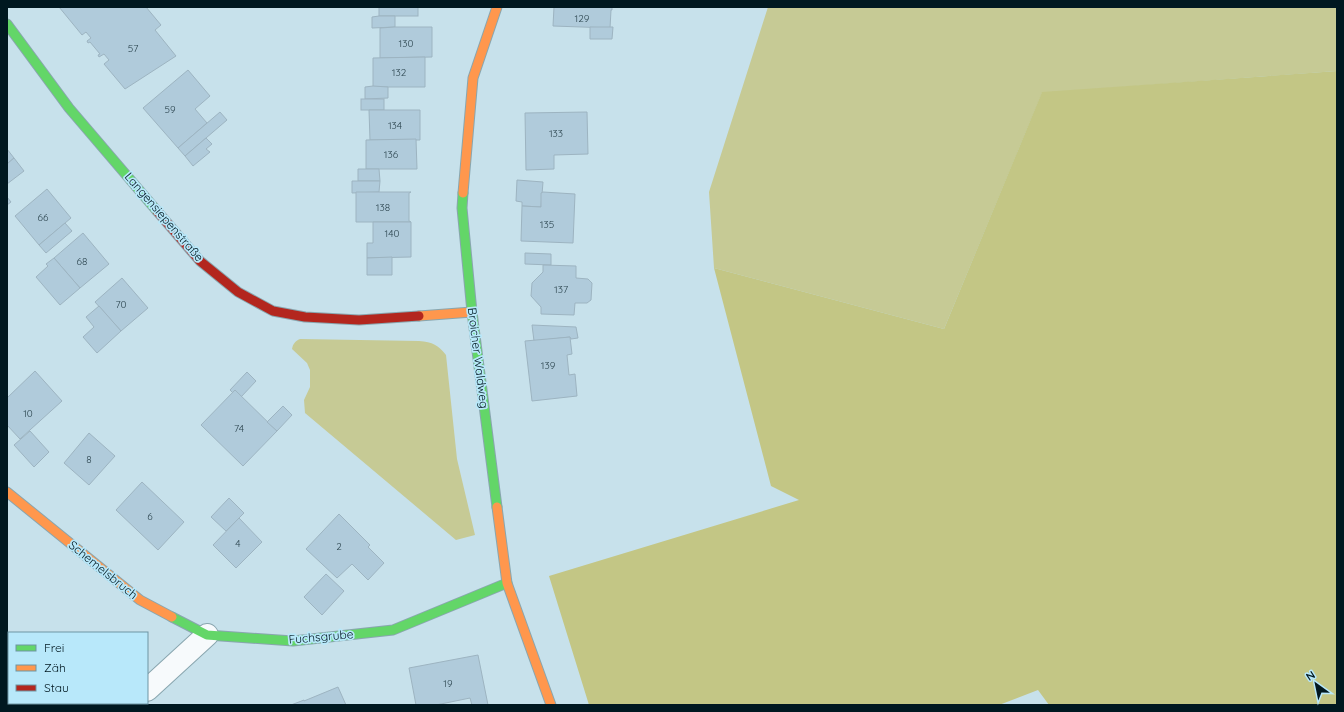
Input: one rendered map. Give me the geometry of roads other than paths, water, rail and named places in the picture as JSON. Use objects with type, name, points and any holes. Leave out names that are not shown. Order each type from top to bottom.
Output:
[{"type":"street","name":"Broicher Waldweg","points":[[497,7],[474,78],[462,208],[472,312],[508,583],[551,705]]},
{"type":"street","name":"Langensiepenstraße","points":[[7,24],[69,108],[200,261],[238,292],[273,311],[305,317],[359,320],[472,312]]},
{"type":"street","name":"Schemelsbruch","points":[[7,492],[140,600],[207,635]]},
{"type":"street","name":"Fuchsgrube","points":[[207,635],[293,641],[393,630],[508,583]]},
{"type":"street","points":[[148,689],[207,635]]}]
